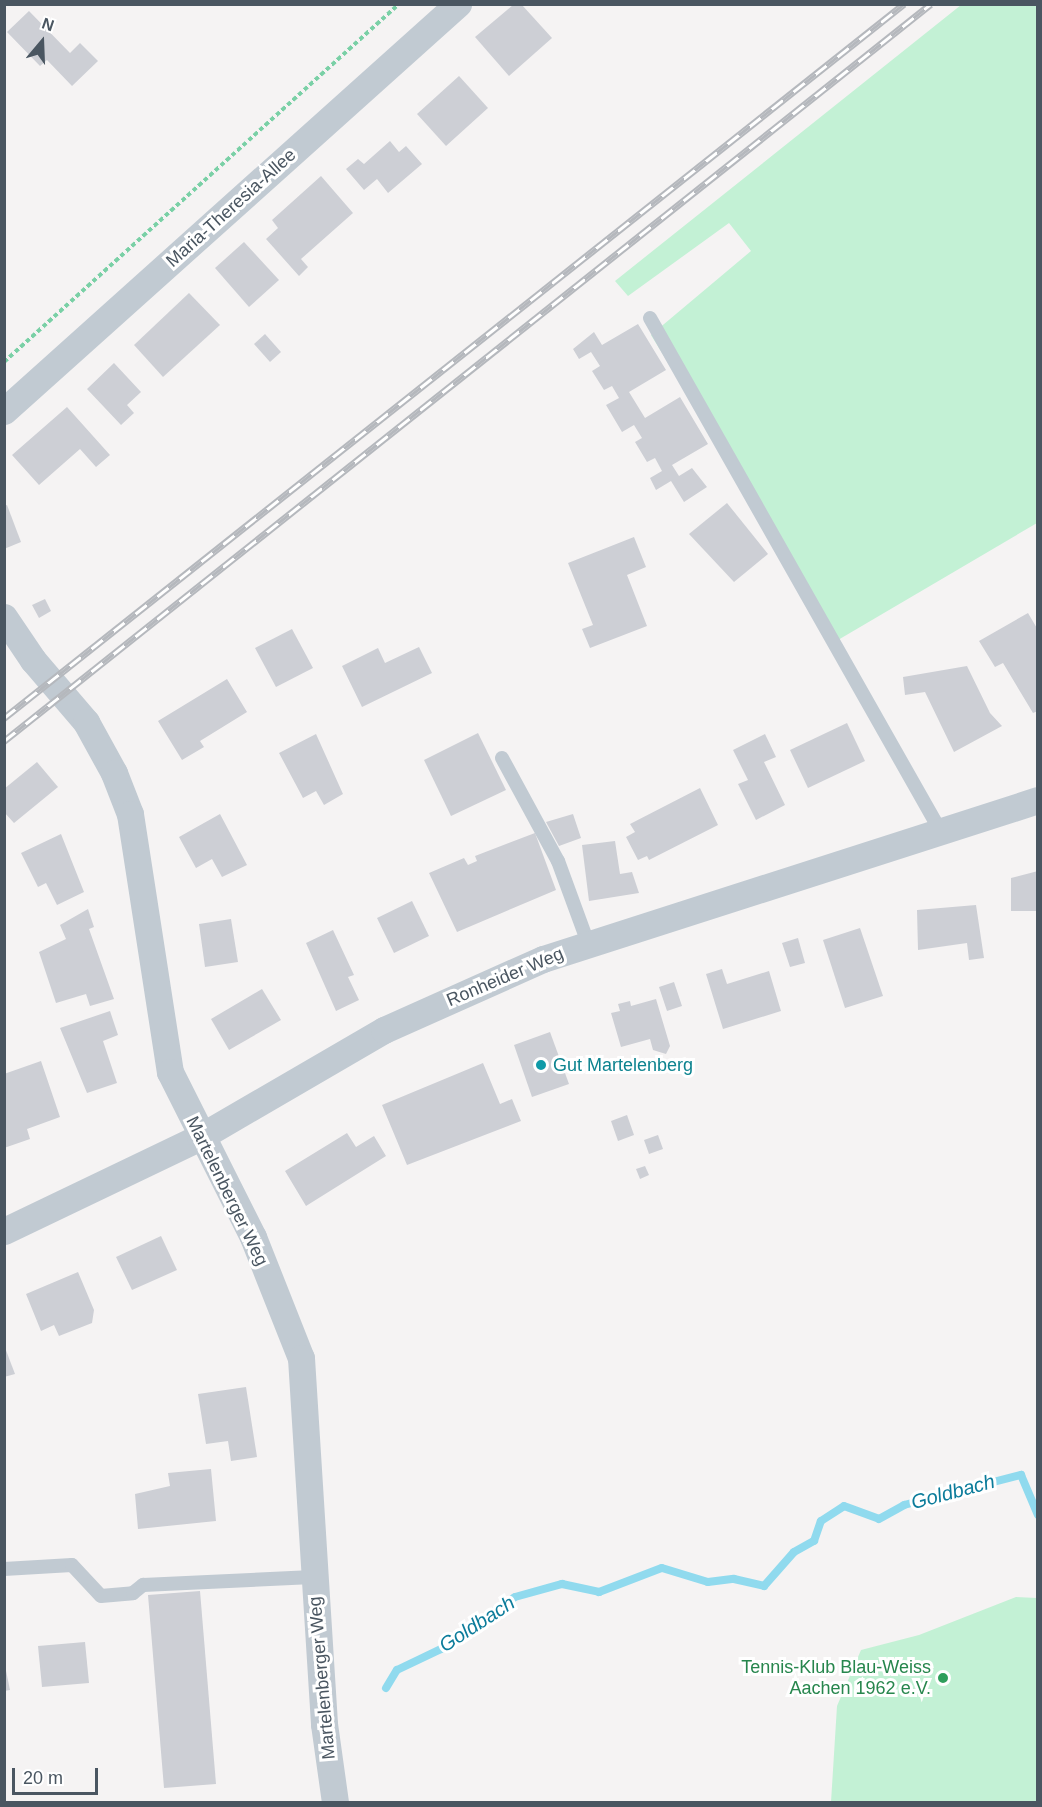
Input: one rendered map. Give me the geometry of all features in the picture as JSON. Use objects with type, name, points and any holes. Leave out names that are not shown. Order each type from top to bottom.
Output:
[{"type":"street","name":"Maria-Theresia-Allee","points":[[4,411],[458,4]]},
{"type":"street","name":"Martelenberger Weg","points":[[4,616],[33,660],[86,722],[114,773],[130,814],[170,1072],[200,1137],[253,1238],[301,1358],[313,1577],[335,1803]]},
{"type":"street","name":"Ronheider Weg","points":[[4,1231],[200,1137],[384,1030],[588,943],[1038,801]]},
{"type":"lane","points":[[650,318],[941,832]]},
{"type":"lane","points":[[502,758],[558,861],[588,943]]},
{"type":"lane","points":[[4,1569],[72,1566],[101,1596],[133,1593],[144,1585],[313,1577]]},
{"type":"path","points":[[4,362],[399,4]]},
{"type":"green space","points":[[961,5],[1037,5],[1037,523],[838,640],[651,335],[751,251],[729,223],[628,296],[615,281]]},
{"type":"green space","name":"Tennis-Klub Blau-Weiss Aachen 1962 e.V.","points":[[1016,1597],[1037,1598],[1037,1802],[831,1802],[837,1706],[861,1650],[919,1635]]},
{"type":"building","points":[[513,5],[522,5],[552,38],[509,76],[475,37]]},
{"type":"building","points":[[29,11],[70,53],[80,43],[98,61],[72,86],[47,60],[40,66],[7,32]]},
{"type":"building","points":[[459,76],[488,108],[446,146],[417,114]]},
{"type":"building","points":[[390,141],[399,152],[406,146],[422,164],[388,193],[377,179],[364,190],[346,169],[358,159],[364,164]]},
{"type":"building","points":[[321,176],[353,213],[301,259],[308,267],[299,276],[266,239],[278,228],[272,220]]},
{"type":"building","points":[[244,242],[279,280],[249,307],[215,268]]},
{"type":"building","points":[[189,293],[220,325],[163,377],[134,345]]},
{"type":"building","points":[[638,324],[666,370],[629,392],[645,418],[680,397],[708,444],[672,465],[679,476],[692,468],[707,487],[684,502],[671,481],[656,490],[650,478],[662,471],[655,458],[647,462],[635,442],[642,438],[634,425],[622,432],[606,405],[619,398],[612,386],[604,390],[592,371],[600,366],[591,352],[579,359],[573,349],[594,332],[602,345]]},
{"type":"building","points":[[265,334],[281,352],[270,362],[254,344]]},
{"type":"building","points":[[114,363],[141,392],[127,405],[134,413],[121,425],[87,389]]},
{"type":"building","points":[[67,407],[110,455],[96,467],[80,449],[39,485],[12,455]]},
{"type":"building","points":[[727,503],[768,554],[734,582],[689,534]]},
{"type":"building","points":[[7,505],[21,542],[4,549],[4,506]]},
{"type":"building","points":[[634,537],[646,567],[627,575],[647,626],[590,648],[582,629],[593,625],[568,563]]},
{"type":"building","points":[[45,599],[51,611],[39,618],[32,605]]},
{"type":"building","points":[[1028,613],[1038,630],[1038,711],[1033,713],[1003,663],[995,667],[979,641]]},
{"type":"building","points":[[292,629],[313,668],[276,687],[255,648]]},
{"type":"building","points":[[419,647],[432,673],[362,707],[342,666],[378,648],[385,663]]},
{"type":"building","points":[[967,666],[990,713],[1002,726],[954,752],[925,692],[905,695],[903,677]]},
{"type":"building","points":[[227,679],[247,712],[200,741],[204,747],[182,760],[158,721]]},
{"type":"building","points":[[847,723],[865,761],[808,788],[790,750]]},
{"type":"building","points":[[478,733],[506,790],[451,816],[424,760]]},
{"type":"building","points":[[316,734],[343,794],[324,805],[316,791],[303,798],[279,753]]},
{"type":"building","points":[[765,734],[776,757],[764,762],[785,805],[756,820],[738,784],[748,780],[733,750]]},
{"type":"building","points":[[37,762],[58,787],[14,823],[4,812],[4,789]]},
{"type":"building","points":[[700,788],[718,825],[649,860],[647,856],[638,860],[626,837],[635,832],[630,824]]},
{"type":"building","points":[[220,814],[247,865],[222,877],[212,859],[196,868],[179,837]]},
{"type":"building","points":[[573,814],[581,838],[559,846],[546,822]]},
{"type":"building","points":[[535,833],[556,890],[457,932],[429,873],[464,858],[468,865],[477,861],[475,856]]},
{"type":"building","points":[[61,834],[84,892],[57,905],[46,883],[38,887],[21,853]]},
{"type":"building","points":[[615,841],[620,874],[632,872],[639,893],[589,901],[582,845]]},
{"type":"building","points":[[1038,871],[1036,911],[1011,911],[1011,878]]},
{"type":"building","points":[[412,901],[429,936],[394,953],[377,918]]},
{"type":"building","points":[[976,905],[984,958],[969,960],[967,943],[918,950],[917,910]]},
{"type":"building","points":[[88,909],[94,927],[89,929],[114,999],[90,1006],[86,994],[56,1003],[39,952],[66,939],[60,925]]},
{"type":"building","points":[[231,919],[238,962],[205,967],[199,924]]},
{"type":"building","points":[[860,928],[883,996],[845,1008],[823,940]]},
{"type":"building","points":[[333,930],[354,975],[348,977],[359,1000],[336,1011],[306,943]]},
{"type":"building","points":[[798,938],[805,963],[790,967],[782,943]]},
{"type":"building","points":[[722,969],[727,984],[769,971],[781,1011],[723,1029],[706,974]]},
{"type":"building","points":[[674,982],[682,1006],[667,1011],[659,987]]},
{"type":"building","points":[[262,989],[281,1020],[229,1050],[211,1019]]},
{"type":"building","points":[[656,999],[670,1046],[666,1054],[653,1050],[650,1039],[621,1047],[611,1013],[620,1011],[618,1004],[630,1001],[631,1006]]},
{"type":"building","points":[[110,1011],[118,1035],[103,1041],[117,1083],[87,1093],[60,1028]]},
{"type":"building","name":"Gut Martelenberg","points":[[550,1032],[569,1084],[532,1097],[514,1045]]},
{"type":"building","points":[[41,1061],[60,1117],[27,1129],[30,1139],[4,1148],[4,1074]]},
{"type":"building","points":[[483,1063],[500,1104],[512,1099],[521,1121],[407,1165],[382,1105]]},
{"type":"building","points":[[627,1115],[634,1135],[618,1141],[611,1121]]},
{"type":"building","points":[[347,1133],[356,1147],[374,1136],[386,1156],[306,1206],[285,1171]]},
{"type":"building","points":[[658,1135],[663,1149],[649,1154],[644,1140]]},
{"type":"building","points":[[645,1166],[649,1175],[640,1179],[636,1169]]},
{"type":"building","points":[[161,1236],[177,1270],[132,1290],[116,1257]]},
{"type":"building","points":[[78,1272],[94,1310],[92,1323],[59,1336],[54,1325],[41,1331],[26,1294]]},
{"type":"building","points":[[4,1345],[15,1374],[4,1377]]},
{"type":"building","points":[[246,1387],[257,1457],[231,1461],[228,1441],[206,1444],[198,1394]]},
{"type":"building","points":[[211,1469],[216,1521],[138,1529],[135,1494],[170,1486],[168,1473]]},
{"type":"building","points":[[200,1591],[216,1784],[164,1788],[148,1595]]},
{"type":"building","points":[[85,1642],[89,1683],[42,1687],[38,1646]]},
{"type":"building","points":[[4,1661],[10,1690],[4,1691]]},
{"type":"waterway","name":"Goldbach","points":[[386,1688],[397,1670],[441,1649],[515,1597],[562,1584],[599,1592],[662,1568],[708,1582],[734,1579],[764,1586],[794,1552],[814,1541],[821,1521],[844,1506],[879,1519],[904,1505],[1021,1475],[1038,1515]]},
{"type":"railway","points":[[4,718],[904,4]]},
{"type":"railway","points":[[4,741],[931,4]]},
{"type":"place","name":"Gut Martelenberg","points":[[541,1065]]},
{"type":"place","name":"Tennis-Klub Blau-Weiss Aachen 1962 e.V.","points":[[943,1678]]}]
